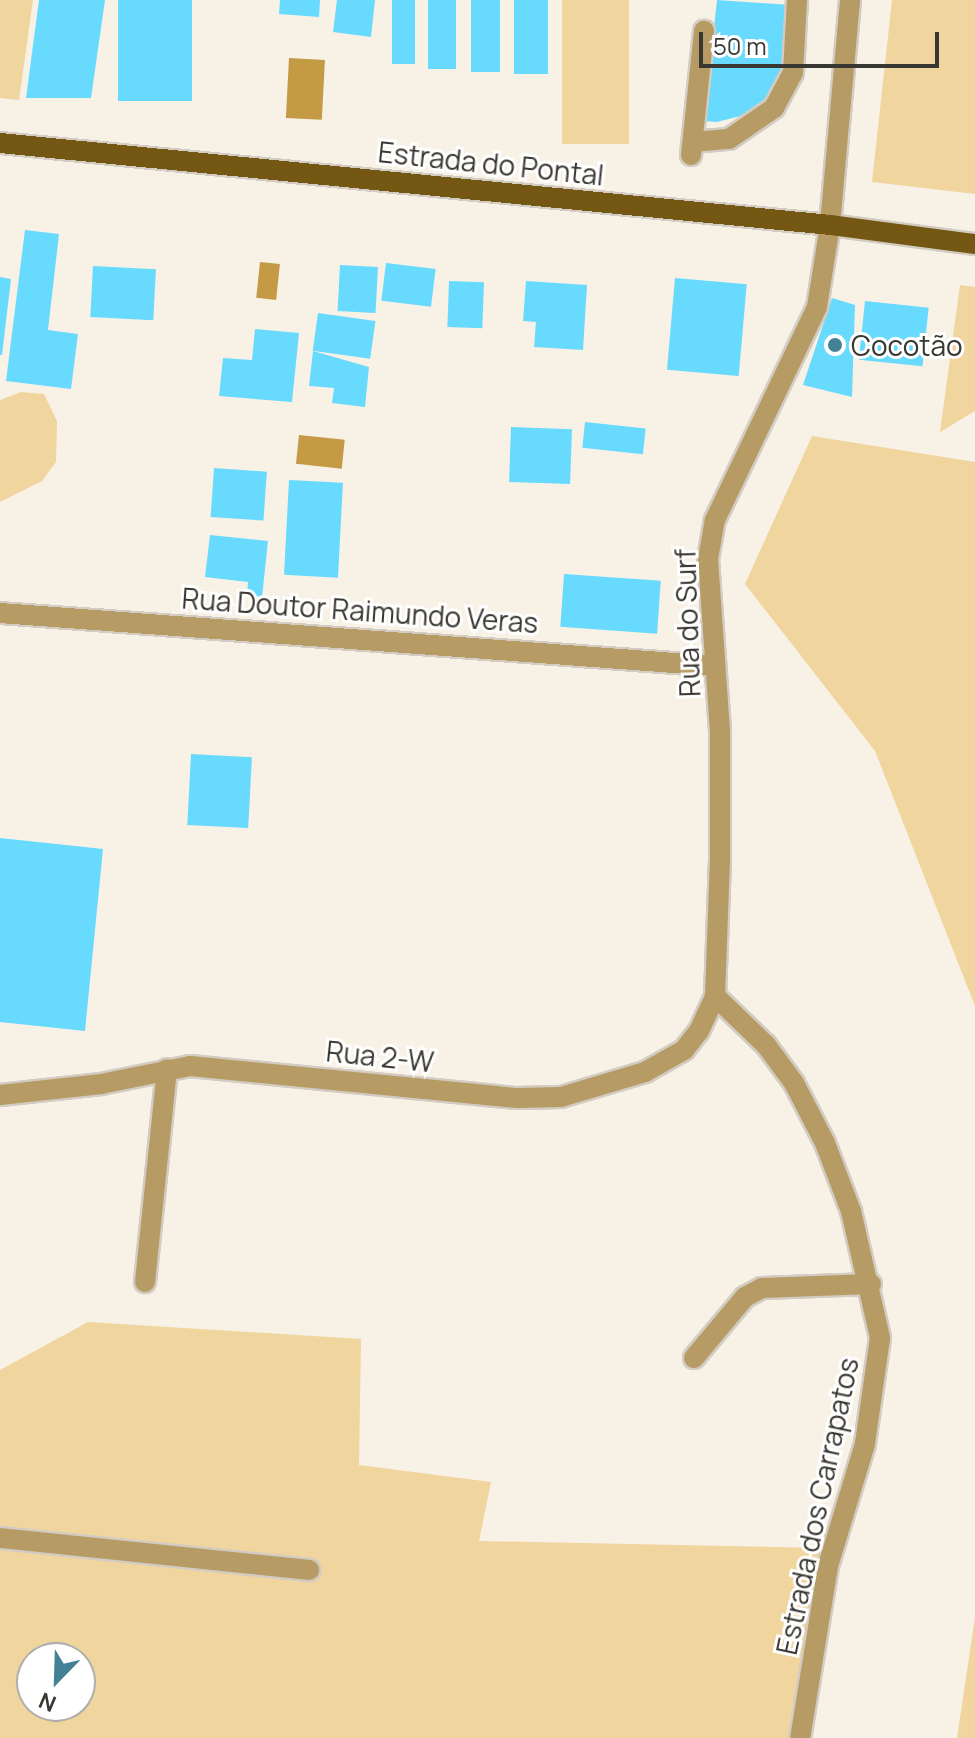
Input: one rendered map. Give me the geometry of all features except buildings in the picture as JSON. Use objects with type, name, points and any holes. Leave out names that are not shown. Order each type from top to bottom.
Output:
[{"type":"main road","name":"Estrada do Pontal","points":[[0,143],[830,225],[975,244]]},
{"type":"street","points":[[704,31],[692,148],[729,139],[774,108],[793,73],[797,0]]},
{"type":"street","points":[[830,225],[850,0]]},
{"type":"street","name":"Rua do Surf","points":[[715,996],[720,731],[708,559],[715,520],[817,307],[830,225]]},
{"type":"street","name":"Rua Doutor Raimundo Veras","points":[[0,613],[715,666]]},
{"type":"street","name":"Rua 2-W","points":[[0,1095],[101,1084],[167,1069],[221,1067],[517,1098],[561,1097],[645,1072],[684,1050],[715,996]]},
{"type":"street","name":"Estrada dos Carrapatos","points":[[715,996],[766,1045],[794,1083],[830,1157],[871,1284],[880,1338],[878,1382],[865,1444],[828,1566],[800,1738]]},
{"type":"street","points":[[145,1282],[167,1069]]},
{"type":"street","points":[[694,1358],[745,1297],[762,1288],[871,1284]]},
{"type":"street","points":[[0,1538],[309,1570]]},
{"type":"shaded area","points":[[0,0],[33,0],[19,100],[0,98]]},
{"type":"shaded area","points":[[562,0],[629,0],[629,144],[562,144]]},
{"type":"shaded area","points":[[892,0],[975,0],[975,194],[872,182]]},
{"type":"shaded area","points":[[289,58],[325,60],[322,120],[286,118]]},
{"type":"shaded area","points":[[260,262],[280,264],[276,300],[256,298]]},
{"type":"shaded area","points":[[960,285],[975,287],[975,411],[940,432]]},
{"type":"shaded area","points":[[21,392],[44,394],[57,421],[56,462],[42,481],[0,502],[0,400]]},
{"type":"shaded area","points":[[299,435],[345,440],[342,469],[296,464]]},
{"type":"shaded area","points":[[812,436],[975,462],[975,1006],[875,751],[745,584]]},
{"type":"shaded area","points":[[88,1322],[361,1339],[359,1465],[491,1482],[479,1541],[821,1548],[798,1738],[0,1738],[0,1370]]},
{"type":"shaded area","points":[[975,1617],[975,1738],[957,1738]]},
{"type":"place","name":"Cocotão","points":[[835,345]]}]
